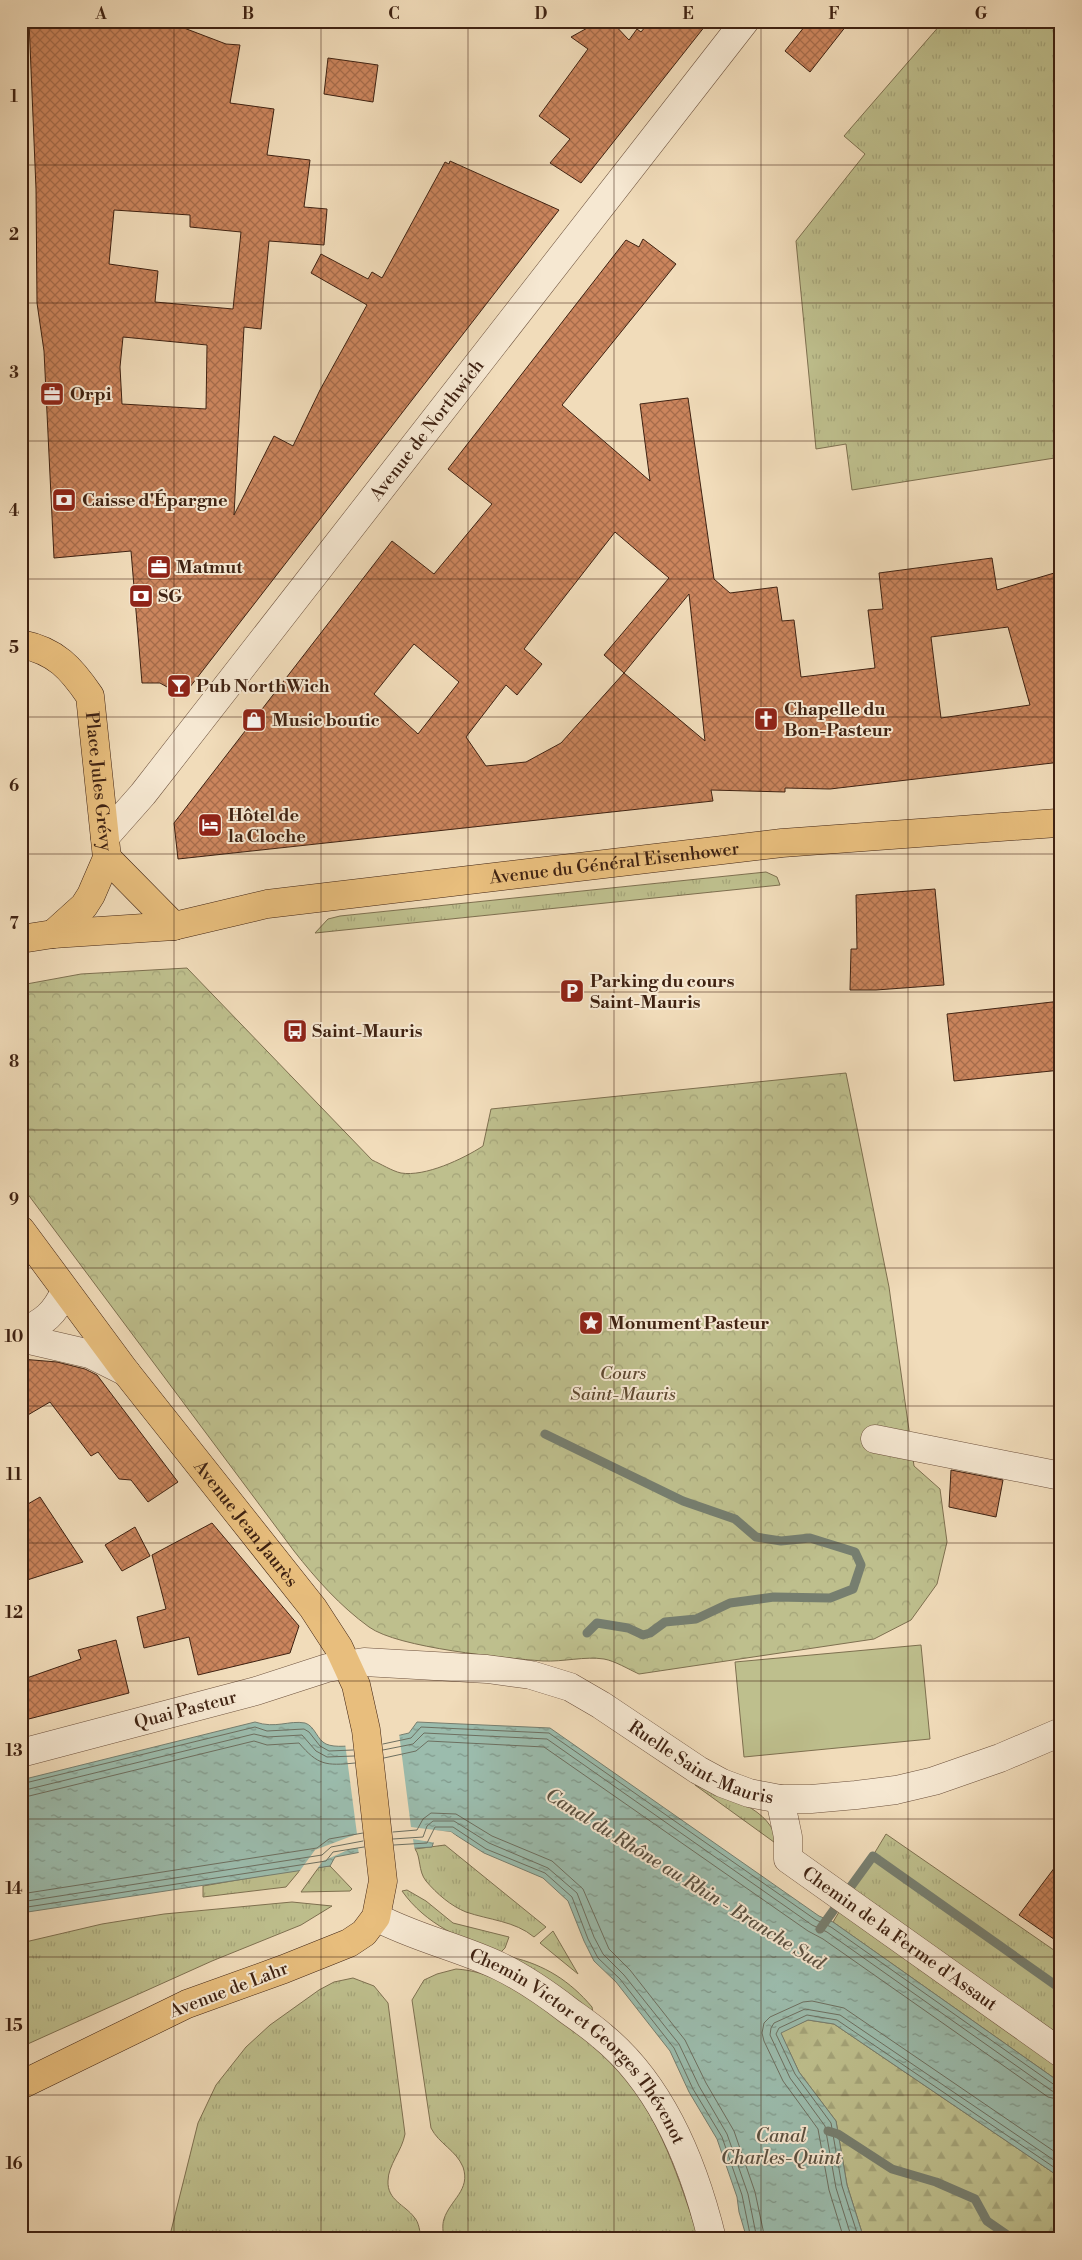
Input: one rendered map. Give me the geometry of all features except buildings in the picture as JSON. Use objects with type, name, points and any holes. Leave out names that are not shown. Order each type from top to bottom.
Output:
[{"type":"main road","name":"Place Jules Grévy","points":[[21,644],[49,652],[63,662],[90,696],[106,847],[91,895],[84,906],[53,934]]},
{"type":"main road","name":"Avenue du Général Eisenhower","points":[[53,934],[174,926],[267,904],[782,843],[1059,822]]},
{"type":"main road","points":[[106,847],[174,926]]},
{"type":"main road","points":[[21,939],[53,934]]},
{"type":"main road","name":"Avenue Jean Jaurès","points":[[21,1230],[126,1372],[328,1629],[348,1664],[356,1685],[366,1730],[382,1856]]},
{"type":"main road","name":"Avenue de Lahr","points":[[21,2085],[187,2004],[349,1943],[364,1933],[376,1917],[384,1881],[382,1856]]},
{"type":"street","name":"Avenue de Northwich","points":[[106,847],[143,794],[745,21]]},
{"type":"street","points":[[21,1332],[38,1324],[57,1309],[65,1291]]},
{"type":"street","points":[[21,1338],[90,1354],[126,1372]]},
{"type":"street","points":[[875,1439],[1061,1476]]},
{"type":"street","name":"Ruelle Saint-Mauris","points":[[348,1664],[373,1662],[487,1668],[530,1675],[570,1687],[601,1705],[698,1770],[722,1783],[749,1793],[780,1799],[811,1799],[856,1795],[896,1790],[934,1781],[1000,1758],[1061,1732]]},
{"type":"street","name":"Quai Pasteur","points":[[21,1753],[256,1691],[327,1668],[348,1664]]},
{"type":"street","name":"Chemin de la Ferme d'Assaut","points":[[780,1799],[788,1837],[788,1859],[1061,2053]]},
{"type":"street","name":"Chemin Victor et Georges Thévenot","points":[[376,1917],[399,1929],[506,1970],[532,1983],[603,2036],[628,2062],[667,2116],[694,2182],[712,2239]]},
{"type":"green space","points":[[1061,21],[1061,457],[852,490],[846,444],[816,449],[796,241],[865,154],[844,136],[941,24]]},
{"type":"green space","points":[[766,872],[777,877],[780,885],[315,933],[328,919],[340,916]]},
{"type":"green space","name":"Cours Saint-Mauris","points":[[187,968],[372,1160],[401,1173],[411,1174],[432,1170],[455,1161],[483,1146],[491,1109],[846,1073],[889,1287],[914,1466],[940,1489],[947,1542],[937,1584],[911,1620],[874,1639],[639,1674],[604,1659],[543,1661],[452,1651],[403,1641],[369,1627],[338,1601],[294,1551],[21,1185],[21,985],[81,974]]},
{"type":"green space","points":[[921,1645],[930,1739],[744,1757],[735,1662]]},
{"type":"green space","points":[[695,1785],[733,1799],[757,1812],[767,1821],[774,1832],[778,1845]]},
{"type":"green space","points":[[886,1834],[1061,1955],[1061,2083],[833,1922]]},
{"type":"green space","points":[[445,1845],[546,1927],[534,1937],[519,1927],[466,1912],[444,1899],[423,1877],[415,1849]]},
{"type":"green space","points":[[330,1866],[352,1889],[350,1891],[301,1892],[319,1867]]},
{"type":"green space","points":[[301,1869],[286,1887],[203,1897],[203,1886]]},
{"type":"green space","points":[[407,1890],[426,1901],[453,1923],[509,1937],[505,1948],[499,1954],[446,1930],[433,1922],[412,1903],[402,1891]]},
{"type":"green space","points":[[292,1902],[332,1906],[301,1925],[212,1961],[21,2047],[21,1943],[102,1924],[164,1914]]},
{"type":"green space","points":[[553,1931],[578,1974],[540,1943]]},
{"type":"green space","points":[[511,1957],[546,1969],[556,1975],[584,1998],[592,2007],[593,2013]]},
{"type":"green space","points":[[456,1969],[468,1970],[491,1977],[522,1993],[582,2035],[618,2069],[646,2107],[657,2128],[676,2172],[699,2239],[444,2239],[444,2219],[462,2189],[465,2175],[460,2161],[434,2134],[431,2128],[412,2000],[424,1980]]},
{"type":"green space","points":[[353,1978],[374,1986],[388,2003],[405,2134],[390,2169],[388,2188],[393,2198],[416,2219],[421,2239],[169,2239],[198,2123],[216,2085],[246,2047],[270,2025],[319,1990],[334,1982]]},
{"type":"green space","points":[[808,2020],[834,2024],[1061,2178],[1061,2239],[864,2239],[847,2185],[836,2121],[799,2072],[780,2032]]},
{"type":"water","points":[[255,1722],[269,1725],[305,1723],[311,1727],[323,1742],[334,1746],[367,1743],[409,1733],[417,1722],[550,1728],[819,1916],[833,1922],[1061,2083],[1061,2178],[834,2024],[808,2020],[781,2033],[799,2072],[836,2121],[847,2185],[864,2239],[747,2239],[739,2212],[737,2197],[717,2139],[689,2092],[670,2051],[616,1982],[594,1961],[568,1901],[543,1878],[484,1853],[451,1832],[437,1831],[432,1847],[361,1852],[335,1857],[330,1866],[21,1913],[21,1780]]},
{"type":"pier","points":[[399,1733],[411,1827],[451,1832],[478,1853],[450,1834],[439,1834],[436,1843],[413,1839],[415,1852],[359,1855],[358,1848],[350,1849],[323,1861],[317,1869],[299,1872],[315,1850],[357,1834],[345,1743]]},
{"type":"waterway","points":[[545,1434],[683,1501],[735,1519],[756,1537],[781,1541],[810,1538],[855,1552],[861,1565],[853,1589],[830,1598],[774,1597],[730,1603],[696,1619],[665,1622],[650,1633],[643,1635],[628,1628],[597,1623],[587,1633]]},
{"type":"waterway","points":[[820,1929],[873,1856],[1061,1989]]},
{"type":"waterway","name":"Canal Charles-Quint","points":[[828,2131],[838,2134],[892,2169],[936,2182],[975,2199],[987,2221],[1013,2239]]},
{"type":"place","name":"Orpi","points":[[52,394]]},
{"type":"place","name":"Caisse d'Épargne","points":[[64,500]]},
{"type":"place","name":"Matmut","points":[[159,567]]},
{"type":"place","name":"SG","points":[[141,596]]},
{"type":"place","name":"Pub NorthWich","points":[[179,686]]},
{"type":"place","name":"Chapelle du Bon-Pasteur","points":[[766,719]]},
{"type":"place","name":"Music boutic","points":[[254,720]]},
{"type":"place","name":"Hôtel de la Cloche","points":[[210,825]]},
{"type":"place","name":"Parking du cours Saint-Mauris","points":[[572,991]]},
{"type":"place","name":"Saint-Mauris","points":[[295,1031]]},
{"type":"place","name":"Monument Pasteur","points":[[591,1323]]},
{"type":"water label","name":"Canal du Rhône au Rhin - Branche Sud","points":[[685,1879]]}]
